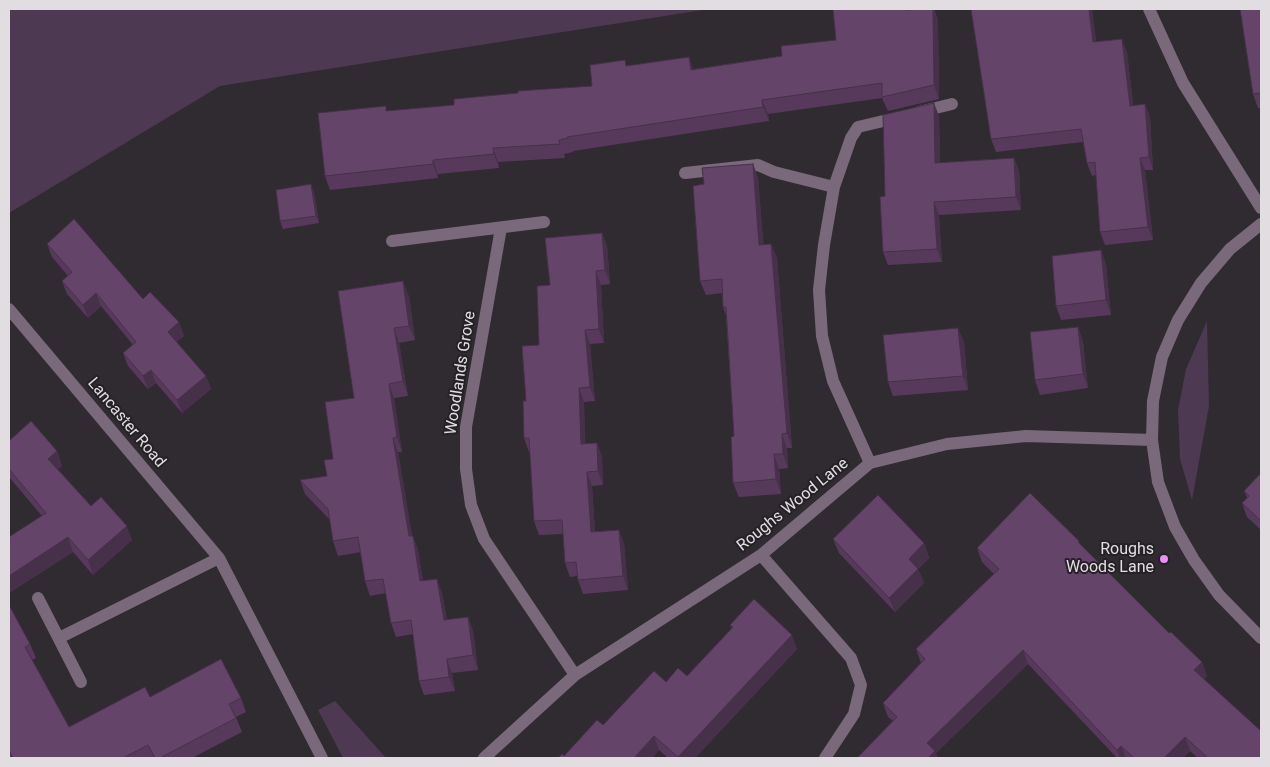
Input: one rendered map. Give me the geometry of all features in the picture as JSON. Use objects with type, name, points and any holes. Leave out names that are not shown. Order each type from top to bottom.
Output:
[{"type":"street","points":[[1149,9],[1183,83],[1261,208]]},
{"type":"street","points":[[870,463],[833,381],[822,336],[820,290],[824,245],[834,187],[851,138],[858,127],[952,104]]},
{"type":"street","points":[[685,173],[758,165],[774,172],[834,187]]},
{"type":"street","points":[[392,241],[544,222]]},
{"type":"street","points":[[1261,224],[1230,250],[1201,283],[1178,320],[1162,357],[1153,401],[1152,440],[1158,482],[1175,527],[1194,560],[1219,595],[1261,638]]},
{"type":"street","name":"Woodlands Grove","points":[[501,228],[466,427],[466,469],[471,505],[484,540],[575,675]]},
{"type":"street","name":"Lancaster Road","points":[[9,309],[219,558],[322,758]]},
{"type":"street","name":"Roughs Wood Lane","points":[[484,758],[575,675],[761,555],[870,463],[947,444],[1026,436],[1152,440]]},
{"type":"street","points":[[761,555],[851,658],[862,685],[854,714],[825,758]]},
{"type":"street","points":[[59,638],[219,558]]},
{"type":"street","points":[[38,598],[81,682]]},
{"type":"shaded area","points":[[9,9],[709,9],[220,86],[9,213]]},
{"type":"shaded area","points":[[1207,321],[1209,406],[1192,500],[1180,459],[1178,410],[1186,369]]},
{"type":"shaded area","points":[[335,701],[386,758],[343,758],[318,710]]},
{"type":"building","points":[[833,9],[933,9],[934,85],[882,97],[882,83],[762,100],[763,107],[567,137],[559,140],[560,144],[493,148],[494,154],[433,160],[433,164],[325,176],[318,113],[386,106],[386,111],[454,105],[454,99],[518,93],[518,91],[592,86],[590,65],[625,60],[626,66],[689,57],[691,70],[782,56],[781,46],[836,40]]},
{"type":"building","points":[[971,9],[1089,9],[1093,42],[1122,39],[1130,106],[1145,104],[1149,157],[1140,158],[1148,227],[1100,232],[1095,162],[1087,163],[1081,129],[991,139]]},
{"type":"building","points":[[1240,9],[1261,9],[1261,93],[1253,94]]},
{"type":"building","points":[[934,103],[935,163],[1014,158],[1016,197],[934,202],[937,249],[883,252],[880,197],[885,196],[883,115]]},
{"type":"building","points":[[753,164],[759,245],[771,244],[787,433],[782,434],[783,454],[774,454],[776,479],[733,483],[731,437],[734,436],[726,307],[723,307],[722,279],[700,281],[693,186],[704,184],[702,168]]},
{"type":"building","points":[[311,184],[316,216],[280,221],[276,190]]},
{"type":"building","points":[[74,219],[143,299],[150,292],[179,322],[168,332],[206,376],[177,400],[151,370],[143,376],[123,353],[136,342],[96,293],[83,305],[62,281],[72,272],[47,244]]},
{"type":"building","points":[[602,233],[605,270],[596,271],[599,329],[585,330],[590,387],[579,388],[581,444],[597,443],[598,471],[587,472],[591,532],[619,530],[623,576],[578,580],[576,562],[565,563],[562,520],[534,521],[529,438],[524,438],[523,401],[526,401],[522,346],[539,345],[537,286],[550,285],[545,238]]},
{"type":"building","points":[[1101,250],[1106,300],[1056,306],[1052,256]]},
{"type":"building","points":[[403,281],[409,326],[394,328],[403,381],[389,384],[397,437],[393,438],[409,536],[413,536],[420,581],[437,579],[444,620],[468,617],[473,655],[447,659],[449,677],[419,681],[411,620],[391,623],[383,579],[365,581],[358,537],[333,541],[328,509],[300,480],[327,476],[324,460],[333,459],[325,402],[354,398],[338,291]]},
{"type":"building","points":[[1078,327],[1083,374],[1035,380],[1030,332]]},
{"type":"building","points":[[958,328],[963,376],[888,382],[883,335]]},
{"type":"building","points":[[31,421],[57,451],[48,459],[91,506],[101,497],[127,526],[88,560],[68,537],[9,576],[9,537],[46,513],[9,469],[9,441]]},
{"type":"building","points":[[1261,473],[1261,521],[1242,503],[1249,496],[1244,491]]},
{"type":"building","points":[[1030,493],[1169,633],[1171,632],[1202,662],[1194,670],[1261,731],[1261,758],[1208,758],[1185,737],[1164,758],[1134,758],[1121,746],[1117,750],[1023,650],[927,743],[935,751],[928,758],[857,758],[897,717],[883,703],[925,659],[916,649],[999,569],[977,548]]},
{"type":"building","points":[[878,495],[924,543],[909,559],[918,569],[889,598],[833,539]]},
{"type":"building","points":[[754,599],[792,635],[678,757],[654,736],[634,758],[558,758],[562,754],[564,756],[597,720],[603,725],[654,671],[666,682],[678,668],[687,676],[733,627],[730,625]]},
{"type":"building","points":[[9,605],[30,644],[25,647],[69,727],[145,687],[150,697],[221,659],[241,698],[229,704],[236,718],[160,758],[155,758],[148,745],[123,758],[13,758],[9,750]]},
{"type":"place","name":"Roughs Woods Lane","points":[[1164,559]]}]
